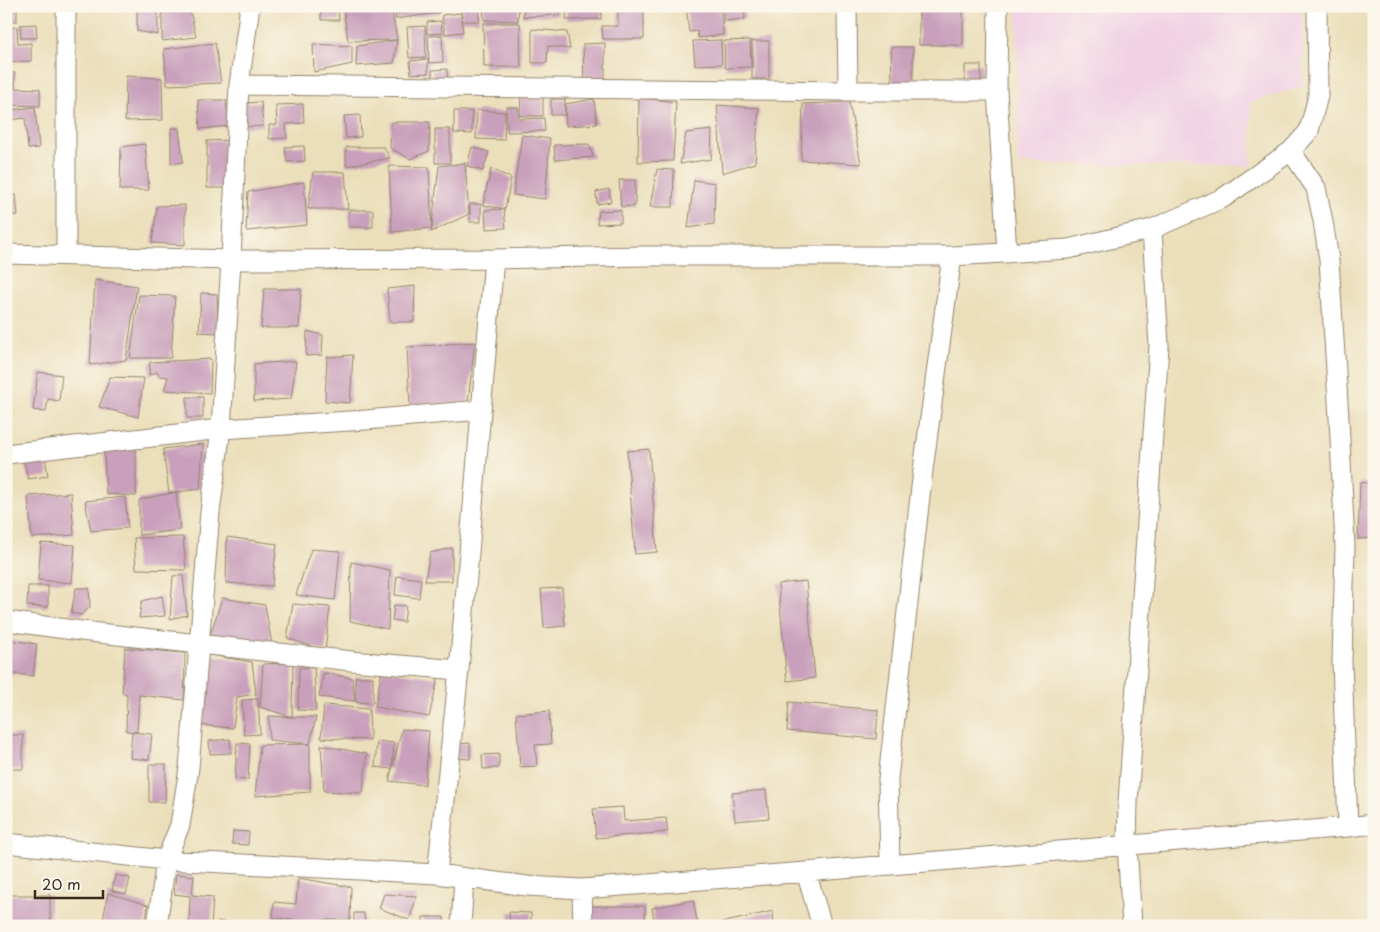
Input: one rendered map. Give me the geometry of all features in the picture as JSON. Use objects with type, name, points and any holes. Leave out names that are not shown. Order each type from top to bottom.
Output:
[{"type":"street","points":[[66,6],[66,255]]},
{"type":"street","points":[[157,926],[166,860],[180,824],[186,795],[210,512],[221,429],[239,85],[250,6]]},
{"type":"street","points":[[848,6],[848,91]]},
{"type":"street","points":[[998,6],[997,91],[1007,252]]},
{"type":"street","points":[[6,254],[231,260],[494,259],[644,256],[952,256],[1068,249],[1152,229],[1224,198],[1291,151],[1309,131],[1318,96],[1317,6]]},
{"type":"street","points":[[239,85],[997,91]]},
{"type":"street","points":[[1291,151],[1316,188],[1324,221],[1329,260],[1345,547],[1342,662],[1348,827]]},
{"type":"street","points":[[1132,926],[1127,844],[1128,802],[1159,346],[1152,229]]},
{"type":"street","points":[[890,864],[888,780],[923,470],[952,256]]},
{"type":"street","points":[[438,874],[459,670],[494,259]]},
{"type":"street","points":[[6,454],[221,429],[366,420],[481,410]]},
{"type":"street","points":[[6,621],[352,661],[459,670]]},
{"type":"street","points":[[6,843],[166,860],[438,874],[527,886],[582,889],[1374,824]]},
{"type":"street","points":[[806,872],[822,926]]},
{"type":"street","points":[[462,926],[464,879]]},
{"type":"street","points":[[582,889],[583,926]]},
{"type":"shaded area","points":[[1017,6],[1302,6],[1303,86],[1251,102],[1251,166],[1018,164]]},
{"type":"building","points":[[6,6],[17,6],[17,21],[6,21]]},
{"type":"building","points":[[137,6],[158,6],[158,35],[137,31]]},
{"type":"building","points":[[189,6],[196,37],[162,41],[162,11]]},
{"type":"building","points":[[321,6],[338,6],[339,20],[321,20]]},
{"type":"building","points":[[343,6],[391,7],[397,40],[348,41]]},
{"type":"building","points":[[396,6],[439,6],[439,13],[395,19]]},
{"type":"building","points":[[462,6],[479,6],[479,21],[462,21]]},
{"type":"building","points":[[483,6],[519,6],[518,21],[484,20]]},
{"type":"building","points":[[524,6],[559,6],[559,15],[523,17]]},
{"type":"building","points":[[567,6],[602,6],[601,19],[566,20]]},
{"type":"building","points":[[618,6],[644,6],[644,39],[603,39],[602,26],[618,26]]},
{"type":"building","points":[[662,6],[684,6],[684,9],[662,11]]},
{"type":"building","points":[[686,6],[721,6],[723,35],[698,38],[697,31],[689,32]]},
{"type":"building","points":[[723,6],[744,6],[745,19],[724,21]]},
{"type":"building","points":[[745,6],[770,6],[770,10],[745,11]]},
{"type":"building","points":[[919,8],[963,8],[963,45],[919,45]]},
{"type":"building","points":[[461,13],[463,32],[445,34],[442,15]]},
{"type":"building","points":[[441,21],[442,33],[427,34],[427,22]]},
{"type":"building","points":[[483,23],[520,23],[521,67],[484,67]]},
{"type":"building","points":[[36,24],[37,38],[21,38],[20,25]]},
{"type":"building","points":[[425,26],[426,57],[409,58],[407,27]]},
{"type":"building","points":[[17,27],[18,44],[31,43],[31,61],[6,62],[6,28]]},
{"type":"building","points":[[532,29],[567,32],[570,49],[548,46],[547,63],[532,63]]},
{"type":"building","points":[[442,35],[443,62],[429,63],[428,36]]},
{"type":"building","points":[[397,40],[394,63],[356,66],[357,46]]},
{"type":"building","points":[[721,40],[722,64],[695,65],[693,41]]},
{"type":"building","points":[[750,40],[751,67],[725,68],[724,41]]},
{"type":"building","points":[[752,41],[769,41],[769,79],[752,79]]},
{"type":"building","points":[[215,43],[221,83],[167,85],[164,49]]},
{"type":"building","points":[[605,43],[605,83],[584,83],[583,44]]},
{"type":"building","points":[[313,44],[352,46],[352,64],[314,72]]},
{"type":"building","points":[[891,47],[913,47],[913,84],[892,84]]},
{"type":"building","points":[[428,59],[428,73],[411,74],[410,61]]},
{"type":"building","points":[[965,65],[981,65],[981,83],[965,84]]},
{"type":"building","points":[[447,69],[448,82],[433,83],[432,70]]},
{"type":"building","points":[[6,73],[15,73],[15,88],[40,89],[40,106],[6,105]]},
{"type":"building","points":[[126,76],[162,78],[163,120],[125,121]]},
{"type":"building","points":[[521,93],[543,93],[543,116],[520,116]]},
{"type":"building","points":[[639,98],[676,102],[673,161],[638,162]]},
{"type":"building","points":[[551,99],[565,99],[565,115],[551,115]]},
{"type":"building","points":[[594,99],[597,124],[566,126],[565,104]]},
{"type":"building","points":[[198,100],[226,100],[229,126],[200,129]]},
{"type":"building","points":[[261,102],[263,126],[245,127],[244,103]]},
{"type":"building","points":[[849,102],[861,164],[801,160],[803,104]]},
{"type":"building","points":[[303,104],[304,123],[286,124],[287,138],[269,139],[269,125],[277,125],[276,105]]},
{"type":"building","points":[[717,105],[759,108],[755,163],[722,173]]},
{"type":"building","points":[[35,107],[39,148],[28,149],[25,118],[10,120],[9,110]]},
{"type":"building","points":[[506,107],[518,107],[519,119],[544,118],[545,131],[507,132]]},
{"type":"building","points":[[477,110],[505,112],[504,140],[476,139]]},
{"type":"building","points":[[454,111],[472,111],[472,134],[454,133]]},
{"type":"building","points":[[360,115],[361,137],[346,138],[344,116]]},
{"type":"building","points":[[391,122],[430,122],[429,151],[410,159],[390,148]]},
{"type":"building","points":[[171,128],[179,128],[183,162],[171,164]]},
{"type":"building","points":[[435,129],[450,129],[450,163],[435,163]]},
{"type":"building","points":[[712,130],[711,159],[680,164],[686,133]]},
{"type":"building","points":[[522,135],[550,139],[545,199],[513,195]]},
{"type":"building","points":[[230,140],[226,188],[207,188],[207,141]]},
{"type":"building","points":[[145,144],[149,190],[120,190],[121,147]]},
{"type":"building","points":[[589,144],[593,157],[555,160],[554,145]]},
{"type":"building","points":[[304,146],[305,161],[287,162],[285,147]]},
{"type":"building","points":[[346,147],[384,147],[390,158],[346,166]]},
{"type":"building","points":[[472,147],[489,152],[483,171],[467,166]]},
{"type":"building","points":[[6,152],[11,152],[10,187],[6,187]]},
{"type":"building","points":[[465,163],[469,214],[431,232],[439,166]]},
{"type":"building","points":[[389,166],[429,167],[432,228],[392,232]]},
{"type":"building","points":[[491,169],[511,178],[505,209],[483,205]]},
{"type":"building","points":[[657,169],[674,170],[673,207],[650,207]]},
{"type":"building","points":[[313,172],[345,172],[348,209],[308,209]]},
{"type":"building","points":[[619,180],[635,180],[635,206],[621,207]]},
{"type":"building","points":[[694,180],[715,183],[714,224],[688,228]]},
{"type":"building","points":[[304,182],[307,225],[246,231],[248,192]]},
{"type":"building","points":[[609,189],[611,202],[597,204],[596,192]]},
{"type":"building","points":[[16,195],[18,215],[6,216],[6,196]]},
{"type":"building","points":[[470,204],[481,204],[481,222],[470,222]]},
{"type":"building","points":[[185,205],[185,245],[152,243],[157,206]]},
{"type":"building","points":[[504,209],[506,228],[486,229],[485,210]]},
{"type":"building","points":[[349,210],[373,210],[373,227],[349,227]]},
{"type":"building","points":[[621,210],[621,223],[597,224],[599,211]]},
{"type":"building","points":[[95,280],[137,286],[126,360],[90,365]]},
{"type":"building","points":[[415,286],[414,322],[390,322],[387,289]]},
{"type":"building","points":[[264,289],[301,289],[299,328],[261,328]]},
{"type":"building","points":[[201,293],[217,294],[218,333],[199,332]]},
{"type":"building","points":[[139,295],[175,296],[171,358],[130,358]]},
{"type":"building","points":[[307,331],[323,335],[322,355],[306,356]]},
{"type":"building","points":[[475,342],[468,402],[410,407],[407,347]]},
{"type":"building","points":[[353,355],[350,403],[325,401],[327,357]]},
{"type":"building","points":[[211,359],[210,393],[164,390],[168,377],[159,376],[157,372],[149,375],[150,362]]},
{"type":"building","points":[[296,361],[291,399],[254,401],[254,364]]},
{"type":"building","points":[[38,372],[62,375],[59,401],[48,399],[46,412],[33,410]]},
{"type":"building","points":[[110,377],[144,378],[138,417],[99,407]]},
{"type":"building","points":[[187,397],[203,397],[203,418],[187,418]]},
{"type":"building","points":[[203,444],[200,489],[169,493],[163,449]]},
{"type":"building","points":[[136,449],[136,496],[106,494],[104,450]]},
{"type":"building","points":[[649,449],[657,552],[635,554],[627,451]]},
{"type":"building","points":[[45,457],[48,476],[28,479],[24,461]]},
{"type":"building","points":[[1360,482],[1374,484],[1374,538],[1358,539]]},
{"type":"building","points":[[176,492],[180,530],[139,535],[139,500]]},
{"type":"building","points":[[71,493],[74,535],[32,538],[28,496]]},
{"type":"building","points":[[125,497],[128,528],[91,531],[85,501]]},
{"type":"building","points":[[183,537],[186,570],[136,569],[134,538]]},
{"type":"building","points":[[227,537],[277,544],[272,586],[226,583]]},
{"type":"building","points":[[41,543],[75,545],[72,583],[38,580]]},
{"type":"building","points":[[452,548],[452,581],[425,581],[430,553]]},
{"type":"building","points":[[311,549],[340,551],[335,600],[296,595]]},
{"type":"building","points":[[351,562],[390,570],[388,629],[350,621]]},
{"type":"building","points":[[183,575],[187,615],[170,619],[173,576]]},
{"type":"building","points":[[397,576],[421,579],[419,598],[395,595]]},
{"type":"building","points":[[806,581],[815,678],[787,681],[778,584]]},
{"type":"building","points":[[28,586],[48,586],[48,607],[27,606]]},
{"type":"building","points":[[76,588],[89,588],[90,607],[81,615],[71,613]]},
{"type":"building","points":[[562,588],[565,626],[544,628],[541,589]]},
{"type":"building","points":[[162,596],[165,616],[139,618],[142,601]]},
{"type":"building","points":[[222,598],[265,605],[272,645],[209,639]]},
{"type":"building","points":[[293,604],[330,607],[325,651],[287,638]]},
{"type":"building","points":[[394,605],[406,606],[404,622],[392,620]]},
{"type":"building","points":[[9,640],[37,644],[33,676],[6,673]]},
{"type":"building","points":[[125,648],[185,653],[184,700],[139,695],[137,732],[126,731],[127,694],[122,693]]},
{"type":"building","points":[[204,654],[252,662],[256,694],[237,697],[233,728],[198,725]]},
{"type":"building","points":[[293,663],[292,717],[260,707],[263,664]]},
{"type":"building","points":[[314,667],[316,711],[298,710],[299,668]]},
{"type":"building","points":[[382,670],[438,678],[429,717],[375,707]]},
{"type":"building","points":[[324,673],[352,678],[355,701],[319,697]]},
{"type":"building","points":[[355,677],[373,677],[373,703],[356,702]]},
{"type":"building","points":[[258,699],[260,734],[244,735],[242,700]]},
{"type":"building","points":[[789,702],[878,710],[876,739],[787,731]]},
{"type":"building","points":[[324,705],[369,709],[370,740],[321,738]]},
{"type":"building","points":[[549,711],[551,744],[535,745],[537,766],[520,767],[516,714]]},
{"type":"building","points":[[269,716],[316,717],[310,744],[269,740]]},
{"type":"building","points":[[402,729],[429,731],[425,785],[389,781]]},
{"type":"building","points":[[132,732],[152,734],[149,760],[130,758]]},
{"type":"building","points":[[6,735],[23,735],[23,769],[6,769]]},
{"type":"building","points":[[230,739],[231,753],[210,754],[209,741]]},
{"type":"building","points":[[377,741],[394,743],[392,769],[375,767]]},
{"type":"building","points":[[237,743],[250,744],[248,780],[235,779]]},
{"type":"building","points":[[470,743],[470,759],[457,758],[457,744]]},
{"type":"building","points":[[310,744],[310,792],[255,796],[260,745]]},
{"type":"building","points":[[321,745],[367,754],[363,793],[324,791]]},
{"type":"building","points":[[499,754],[499,768],[483,769],[482,755]]},
{"type":"building","points":[[149,764],[166,764],[165,802],[149,802]]},
{"type":"building","points":[[766,790],[769,818],[735,821],[732,793]]},
{"type":"building","points":[[623,807],[624,821],[666,818],[668,832],[596,838],[593,809]]},
{"type":"building","points":[[233,831],[249,832],[248,845],[232,844]]},
{"type":"building","points":[[176,874],[194,876],[192,895],[213,897],[211,926],[189,926],[190,896],[174,894]]},
{"type":"building","points":[[115,875],[130,878],[126,894],[112,891]]},
{"type":"building","points":[[298,878],[351,887],[350,920],[324,920],[322,926],[294,926],[294,920],[273,918],[274,902],[296,904]]},
{"type":"building","points":[[108,893],[148,905],[145,926],[102,926]]},
{"type":"building","points":[[384,894],[417,896],[409,920],[379,908]]},
{"type":"building","points":[[6,895],[50,895],[50,926],[6,926]]},
{"type":"building","points":[[693,900],[698,926],[655,926],[652,908]]},
{"type":"building","points":[[591,906],[645,906],[645,926],[592,926]]},
{"type":"building","points":[[773,911],[774,926],[718,926],[717,924]]},
{"type":"building","points":[[509,912],[531,913],[531,926],[510,926]]},
{"type":"building","points":[[354,913],[364,913],[365,926],[354,926]]},
{"type":"building","points":[[423,917],[444,917],[444,926],[423,926]]},
{"type":"building","points":[[218,921],[239,925],[239,926],[218,926]]}]
